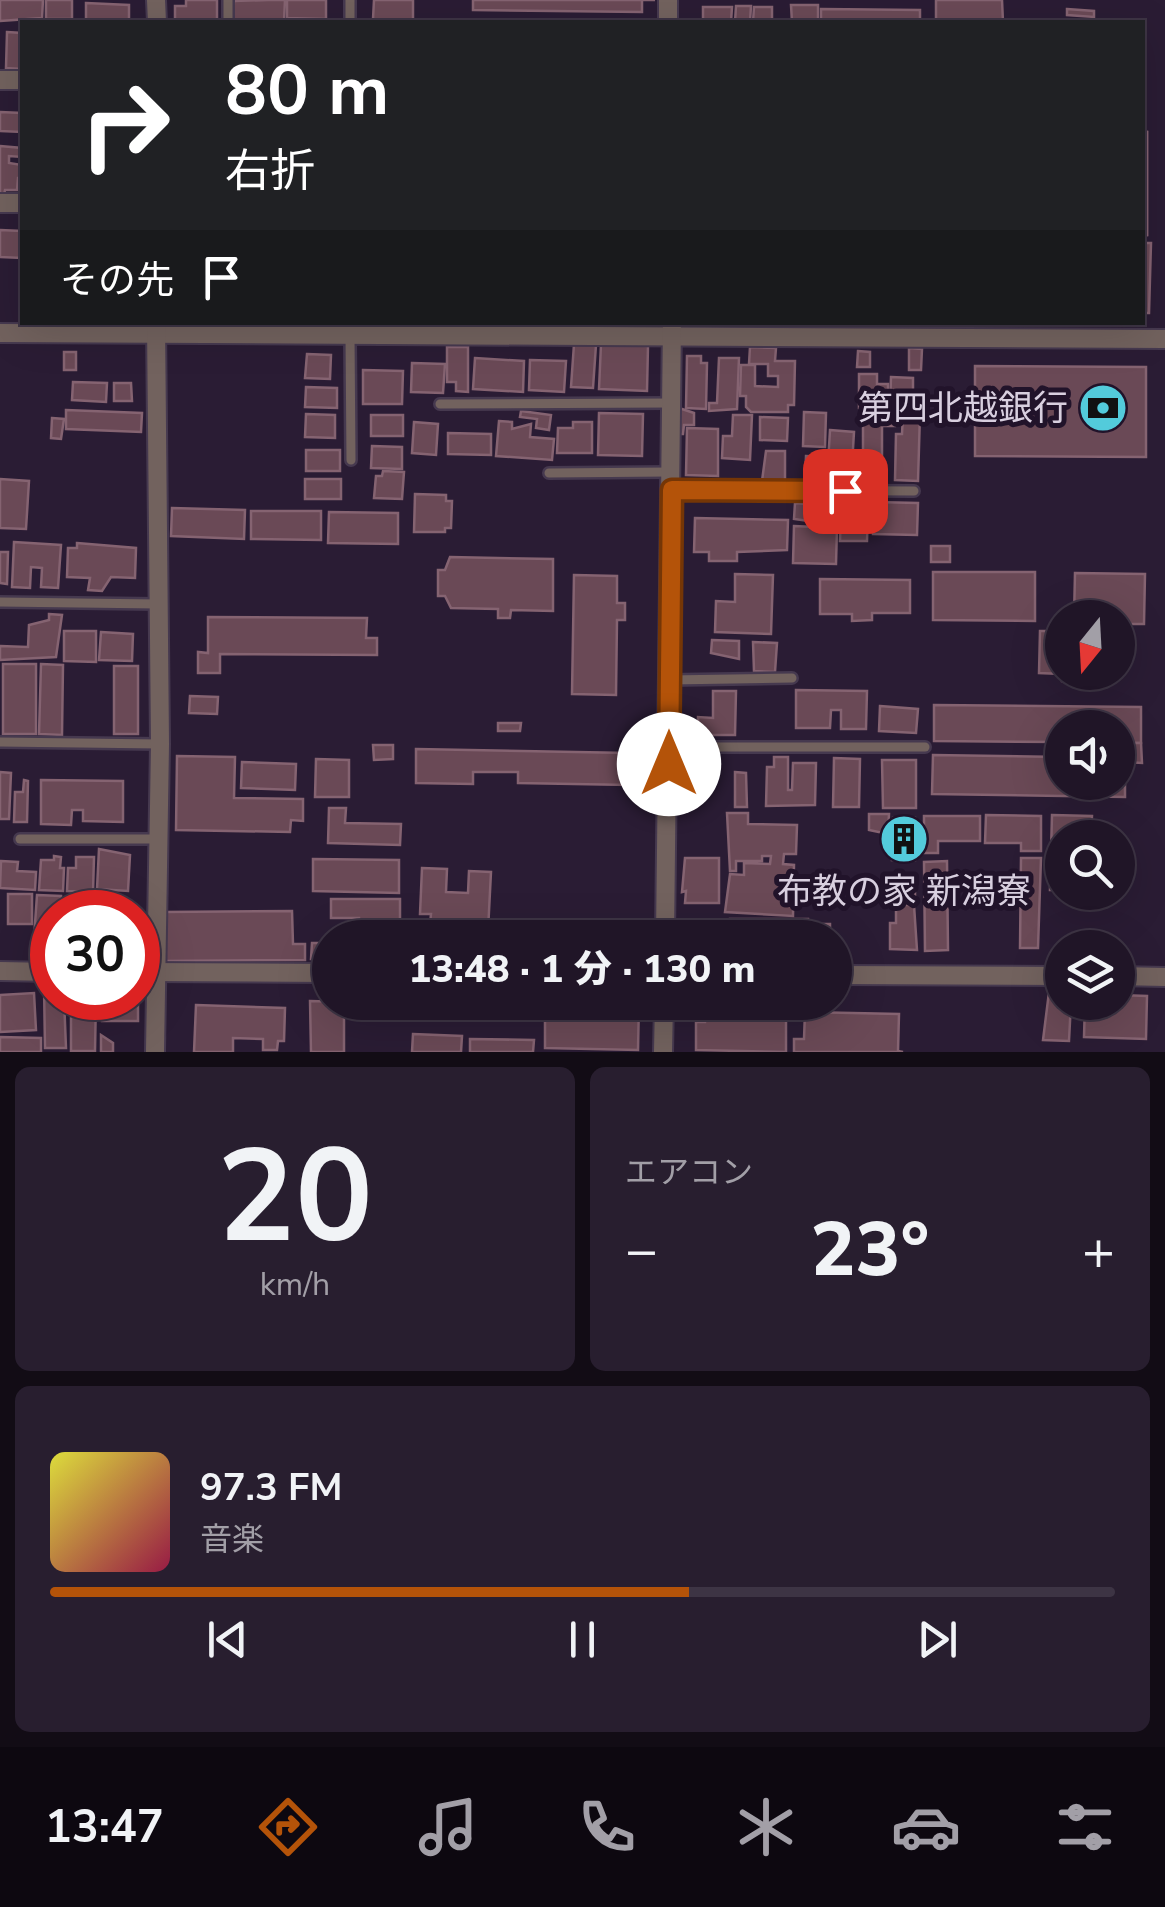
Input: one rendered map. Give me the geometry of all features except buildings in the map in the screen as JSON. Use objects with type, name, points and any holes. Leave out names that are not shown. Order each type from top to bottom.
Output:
[{"type":"street","points":[[154,890],[160,744],[156,329]]},
{"type":"street","points":[[0,333],[156,329],[350,336],[672,329],[1165,339]]},
{"type":"street","points":[[665,920],[672,329]]},
{"type":"street","points":[[0,971],[30,972]]},
{"type":"street","points":[[160,972],[312,973]]},
{"type":"street","points":[[852,975],[1045,976]]},
{"type":"street","points":[[1135,976],[1165,976]]},
{"type":"street","points":[[152,1020],[155,1052]]},
{"type":"street","points":[[663,1052],[664,1020]]},
{"type":"lane","points":[[228,0],[228,20]]},
{"type":"lane","points":[[350,0],[350,18]]},
{"type":"lane","points":[[350,336],[351,460]]},
{"type":"lane","points":[[440,404],[672,403]]},
{"type":"lane","points":[[549,473],[914,491]]},
{"type":"lane","points":[[0,602],[158,604]]},
{"type":"lane","points":[[669,680],[792,678]]},
{"type":"lane","points":[[0,742],[160,744]]},
{"type":"lane","points":[[669,747],[925,747]]},
{"type":"lane","points":[[20,838],[159,839]]},
{"type":"place","name":"第四北越銀行","points":[[1103,408]]},
{"type":"place","name":"布教の家 新潟寮","points":[[904,839]]},
{"type":"route","points":[[669,764],[672,490],[845,491]]}]
